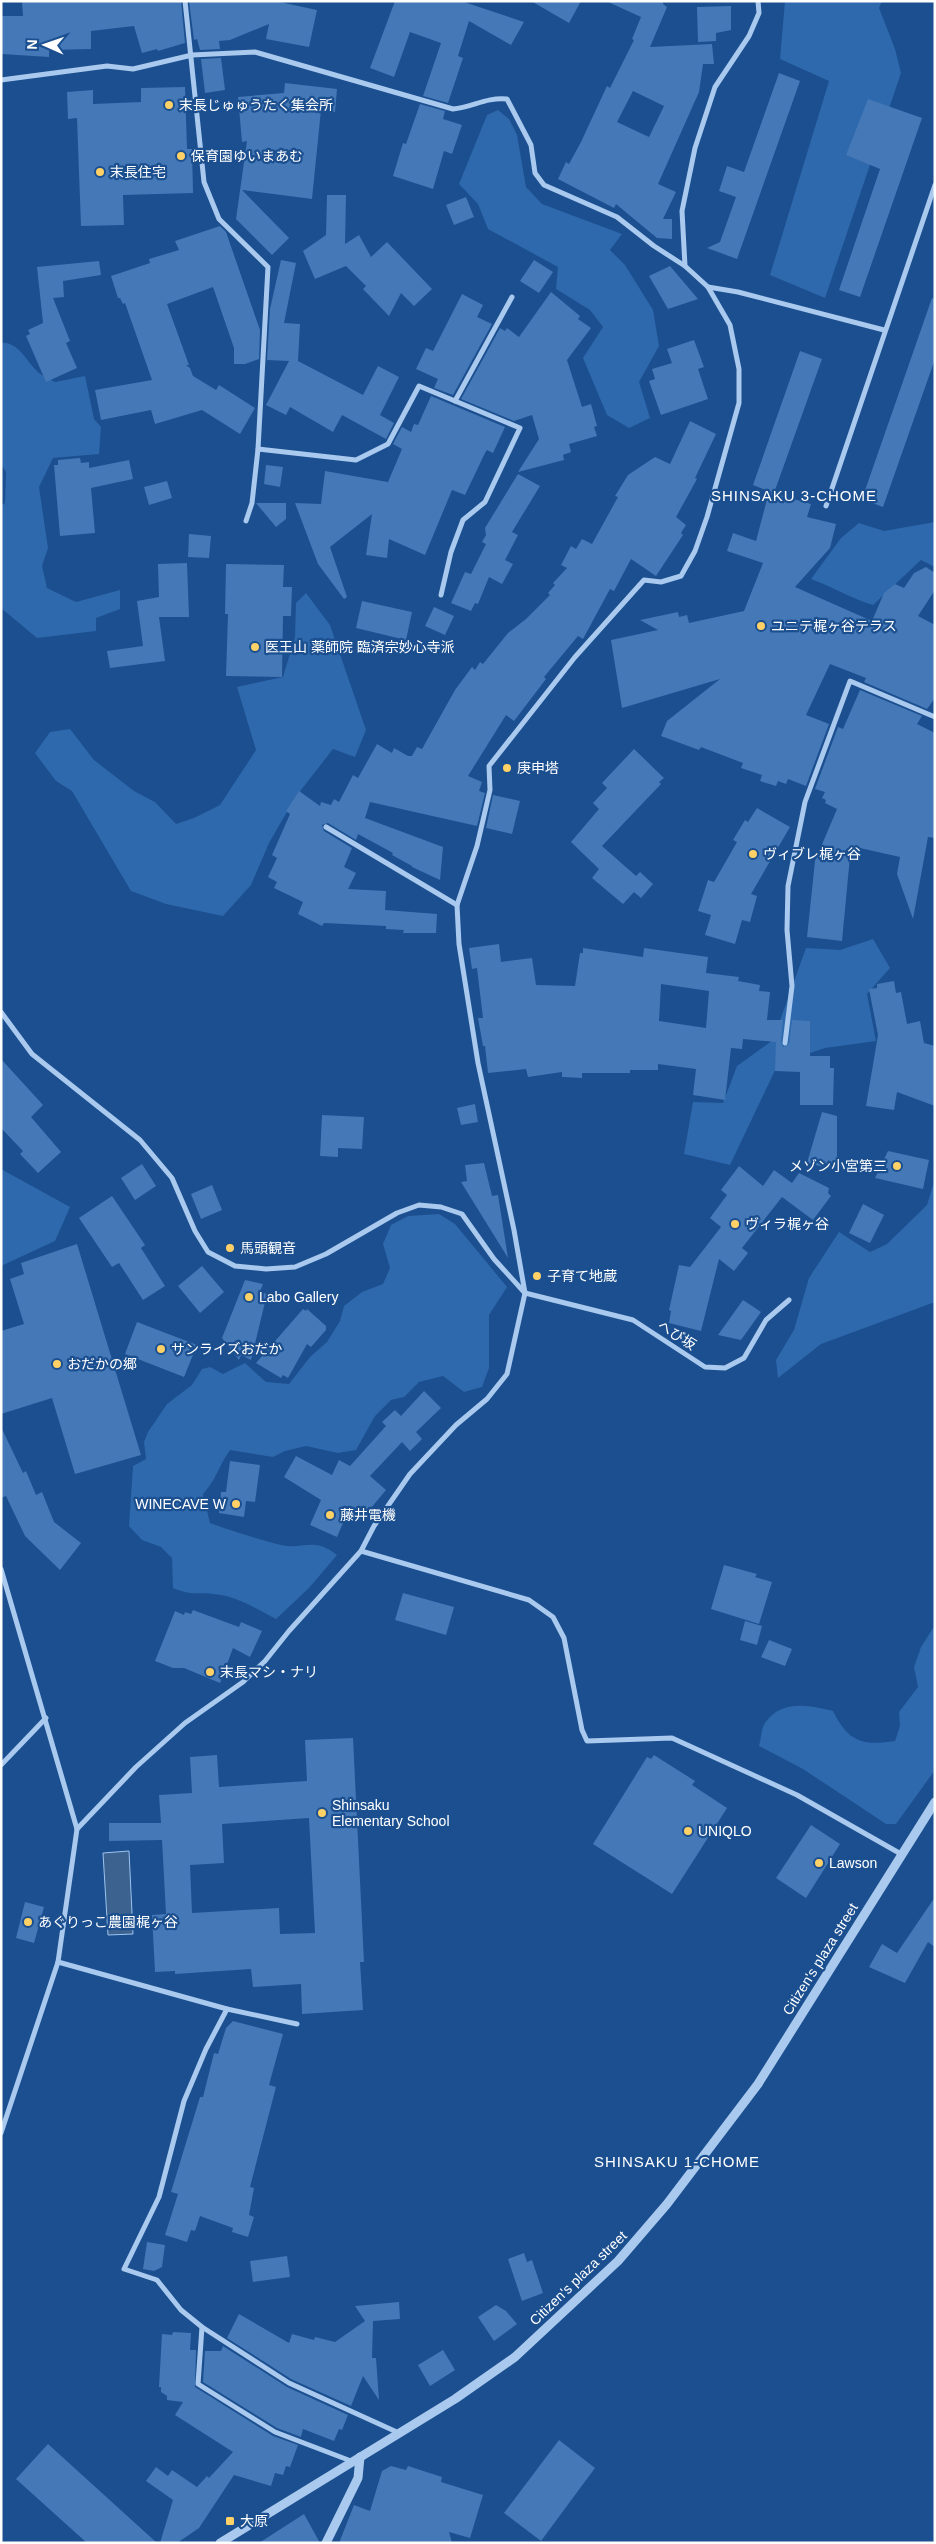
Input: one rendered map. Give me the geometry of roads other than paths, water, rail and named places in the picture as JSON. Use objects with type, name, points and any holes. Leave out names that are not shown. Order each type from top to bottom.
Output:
[{"type":"street","points":[[185,1],[204,182],[219,219],[268,267],[258,449],[252,503],[246,521]]},
{"type":"street","points":[[685,266],[682,211],[695,148],[715,87],[749,36],[758,13],[758,1]]},
{"type":"street","points":[[1,80],[107,66],[133,69],[192,55],[255,52],[453,109],[466,108],[491,98],[507,99],[531,145],[535,173],[544,185],[617,217],[654,246],[685,266],[708,288],[730,325],[739,369],[739,403],[707,517],[695,551],[681,576],[660,582],[644,580],[575,657],[489,766],[490,790],[477,846],[457,905],[459,944],[478,1063],[514,1230],[524,1292],[507,1374],[487,1399],[456,1425],[410,1474],[374,1526],[361,1551],[289,1631],[265,1661],[243,1682],[185,1723],[136,1768],[78,1829]]},
{"type":"street","points":[[826,506],[884,330],[935,185]]},
{"type":"street","points":[[708,288],[738,292],[884,330]]},
{"type":"street","points":[[455,401],[512,297]]},
{"type":"street","points":[[258,449],[356,460],[388,444],[419,386],[520,428],[485,502],[463,520],[451,552],[441,596]]},
{"type":"street","points":[[785,1043],[792,986],[787,930],[788,886],[806,802],[850,681],[935,717]]},
{"type":"street","points":[[326,827],[457,905]]},
{"type":"street","points":[[1,1012],[32,1054],[140,1140],[172,1178],[195,1230],[208,1252],[235,1266],[266,1269],[295,1267],[326,1254],[396,1213],[419,1206],[441,1206],[462,1214],[494,1259],[524,1292]]},
{"type":"street","name":"へび坂","points":[[524,1292],[633,1320],[705,1366],[725,1368],[744,1358],[766,1320],[789,1300]]},
{"type":"street","points":[[361,1551],[529,1600],[553,1617],[564,1638],[582,1730],[587,1741],[672,1738],[797,1795],[901,1854]]},
{"type":"street","points":[[1,1569],[78,1829],[58,1962],[1,2133]]},
{"type":"street","points":[[1,1765],[46,1718]]},
{"type":"street","name":"Citizen's plaza street","points":[[220,2543],[455,2399],[515,2357],[618,2262],[668,2204],[758,2084],[935,1802]]},
{"type":"street","points":[[58,1962],[227,2009],[297,2024]]},
{"type":"street","points":[[227,2009],[206,2050],[184,2101],[160,2196],[124,2270],[156,2280],[180,2310],[202,2327],[289,2383],[399,2432]]},
{"type":"street","points":[[202,2327],[198,2384],[276,2432],[351,2461]]},
{"type":"street","points":[[326,2543],[358,2478],[360,2457]]},
{"type":"place","name":"末長じゅゅうたく集会所","points":[[169,105]]},
{"type":"place","name":"保育園ゆいまあむ","points":[[181,156]]},
{"type":"place","name":"末長住宅","points":[[100,172]]},
{"type":"place","name":"ユニテ梶ヶ谷テラス","points":[[761,626]]},
{"type":"place","name":"医王山 薬師院 臨済宗妙心寺派","points":[[255,647]]},
{"type":"place","name":"庚申塔","points":[[507,768]]},
{"type":"place","name":"ヴィブレ梶ヶ谷","points":[[753,854]]},
{"type":"place","name":"メゾン小宮第三","points":[[897,1166]]},
{"type":"place","name":"ヴィラ梶ヶ谷","points":[[735,1224]]},
{"type":"place","name":"馬頭観音","points":[[230,1248]]},
{"type":"place","name":"子育て地蔵","points":[[537,1276]]},
{"type":"place","name":"Labo Gallery","points":[[249,1297]]},
{"type":"place","name":"サンライズおだか","points":[[161,1349]]},
{"type":"place","name":"おだかの郷","points":[[57,1364]]},
{"type":"place","name":"WINECAVE W","points":[[236,1504]]},
{"type":"place","name":"藤井電機","points":[[330,1515]]},
{"type":"place","name":"末長マシ・ナリ","points":[[210,1672]]},
{"type":"place","name":"Shinsaku Elementary School","points":[[322,1813]]},
{"type":"place","name":"UNIQLO","points":[[688,1831]]},
{"type":"place","name":"Lawson","points":[[819,1863]]},
{"type":"place","name":"あぐりっこ農園梶ヶ谷","points":[[28,1922]]},
{"type":"place","name":"大原","points":[[230,2521]]},
{"type":"district","name":"SHINSAKU 3-CHOME","points":[[794,495]]},
{"type":"district","name":"SHINSAKU 1-CHOME","points":[[677,2161]]}]
